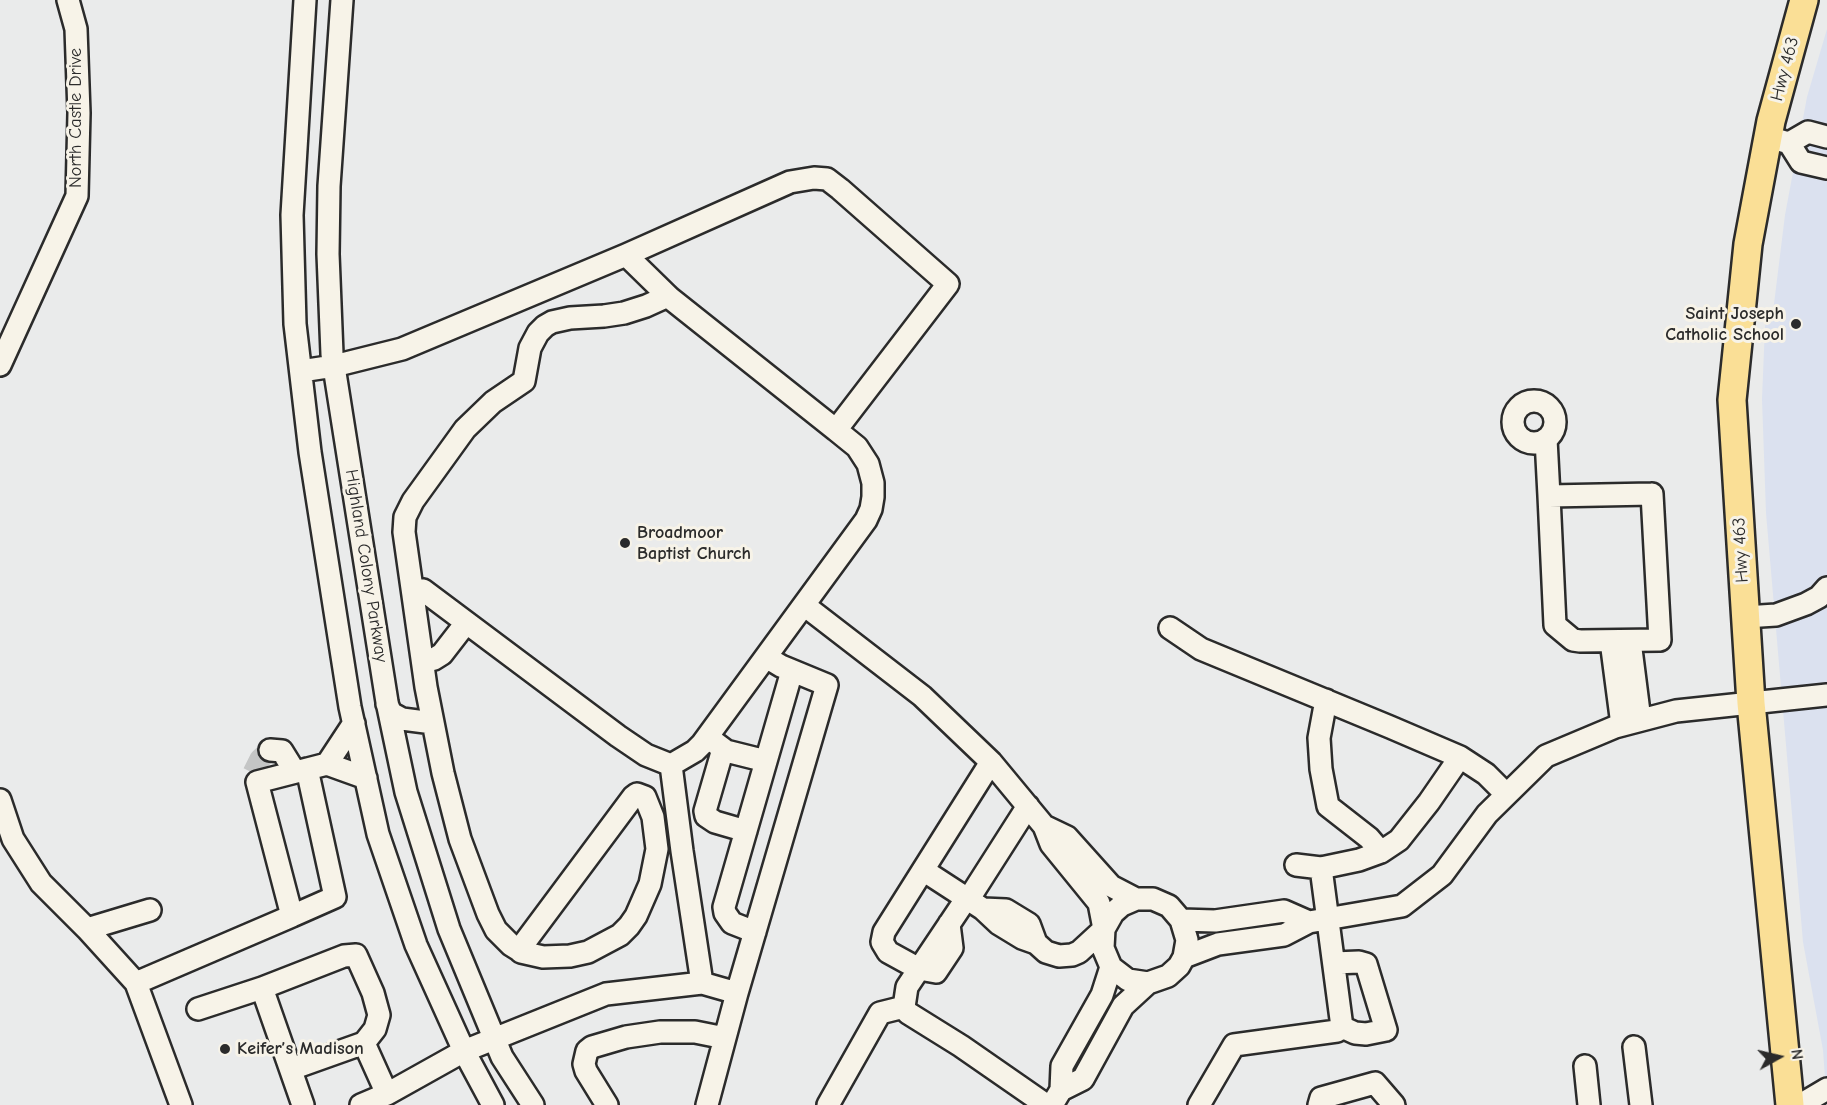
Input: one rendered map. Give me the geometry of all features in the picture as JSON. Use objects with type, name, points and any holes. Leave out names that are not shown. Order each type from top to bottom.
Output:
[{"type":"main road","name":"Hwy 463","points":[[1790,1105],[1751,703],[1732,400],[1748,244],[1779,140],[1804,0]]},
{"type":"street","name":"North Castle Drive","points":[[0,366],[77,196],[79,113],[76,29],[68,0]]},
{"type":"street","name":"Highland Colony Parkway","points":[[305,0],[292,215],[295,324],[310,452],[354,723],[378,834],[417,945],[464,1051],[493,1105]]},
{"type":"street","name":"Highland Colony Parkway","points":[[342,0],[329,186],[328,254],[334,366],[387,704],[406,792],[449,929],[502,1057],[533,1105]]},
{"type":"street","points":[[1827,136],[1808,132],[1779,140],[1801,162],[1827,168]]},
{"type":"street","points":[[301,371],[334,366],[402,349],[626,255],[790,182],[820,178],[827,179],[840,189],[948,284],[836,429]]},
{"type":"street","points":[[626,255],[668,296],[857,447],[868,464],[873,483],[871,509],[858,533],[766,657],[715,743],[706,816],[715,822],[746,831]]},
{"type":"street","points":[[519,950],[633,797],[638,794],[645,797],[653,817],[657,849],[650,884],[629,926],[609,942],[588,952],[570,956],[543,957],[519,950],[496,930],[488,915],[460,839],[433,723],[404,532],[408,509],[465,429],[493,402],[524,381],[531,348],[538,333],[545,326],[560,319],[624,313],[668,296]]},
{"type":"street","points":[[1546,439],[1555,626],[1573,640],[1660,640],[1652,494],[1549,496]]},
{"type":"street","points":[[1745,617],[1776,615],[1806,604],[1819,597],[1827,588]]},
{"type":"street","points":[[412,589],[423,590],[645,755],[671,765]]},
{"type":"street","points":[[804,605],[922,696],[992,762],[1044,826],[1052,844],[1099,903],[1104,929],[1103,948],[1112,967],[1128,980],[1148,983]]},
{"type":"street","points":[[423,662],[442,654],[466,622]]},
{"type":"street","points":[[1170,628],[1201,649],[1460,757],[1486,774],[1506,794]]},
{"type":"street","points":[[1620,641],[1631,723]]},
{"type":"street","points":[[706,1105],[827,685],[766,657]]},
{"type":"street","points":[[755,932],[732,923],[724,913],[724,907],[792,670]]},
{"type":"street","points":[[1184,957],[1218,944],[1284,935],[1318,921],[1402,906],[1442,875],[1487,814],[1546,756],[1631,723],[1676,711],[1827,695]]},
{"type":"street","points":[[1326,700],[1319,738],[1321,769],[1328,806],[1370,838],[1381,852]]},
{"type":"street","points":[[387,704],[392,713],[402,719],[433,723]]},
{"type":"street","points":[[310,768],[354,723]]},
{"type":"street","points":[[671,765],[715,743],[766,761]]},
{"type":"street","points":[[136,983],[335,897],[310,768],[282,751],[270,750]]},
{"type":"street","points":[[1296,865],[1322,868],[1359,860],[1381,852],[1399,840],[1460,757]]},
{"type":"street","points":[[992,762],[884,932],[882,942],[888,951],[919,969],[936,972],[940,969],[952,948],[949,924],[972,903],[1028,806]]},
{"type":"street","points":[[671,765],[702,983]]},
{"type":"street","points":[[292,916],[255,777],[310,768],[366,778]]},
{"type":"street","points":[[0,800],[13,839],[41,883],[136,983],[181,1105]]},
{"type":"street","points":[[1044,826],[1067,837],[1111,886],[1136,899]]},
{"type":"street","points":[[1322,868],[1318,921],[1334,963],[1342,1027]]},
{"type":"street","points":[[923,870],[999,924],[1022,938],[1036,943],[1046,952],[1059,956],[1072,955],[1086,947],[1104,929],[1113,913],[1122,905],[1136,899],[1153,899],[1169,906],[1181,920],[1187,940],[1184,957],[1179,966],[1168,976],[1148,983],[1123,1006],[1083,1079],[1057,1097]]},
{"type":"street","points":[[87,929],[150,910]]},
{"type":"street","points":[[1181,920],[1215,921],[1284,911],[1318,921]]},
{"type":"street","points":[[198,1008],[262,988],[344,956],[356,955],[373,993],[379,1015],[375,1029],[363,1043],[291,1070]]},
{"type":"street","points":[[1334,963],[1366,964],[1386,1030],[1366,1034],[1355,1033],[1342,1027]]},
{"type":"street","points":[[1057,1097],[1062,1066],[1102,995],[1112,967]]},
{"type":"street","points":[[919,969],[907,987],[904,1007],[908,1013],[961,1046],[1046,1105]]},
{"type":"street","points":[[361,1105],[387,1094],[464,1051],[606,994],[702,983],[737,993]]},
{"type":"street","points":[[262,988],[303,1105]]},
{"type":"street","points":[[828,1105],[880,1013],[904,1007]]},
{"type":"street","points":[[1208,1102],[1234,1045],[1337,1031],[1342,1027]]},
{"type":"street","points":[[607,1105],[584,1064],[587,1051],[592,1047],[626,1037],[660,1032],[695,1032],[725,1038]]},
{"type":"street","points":[[363,1043],[387,1094]]},
{"type":"street","points":[[1634,1047],[1641,1105]]},
{"type":"street","points":[[1585,1066],[1589,1105]]},
{"type":"street","points":[[1319,1105],[1321,1098],[1375,1083],[1394,1105]]},
{"type":"street","points":[[1800,1105],[1827,1089]]},
{"type":"shaded area","name":"Saint Joseph Catholic School","points":[[1827,29],[1827,1105],[1823,1050],[1803,942],[1766,513],[1762,399],[1765,326],[1774,304],[1785,215],[1807,97]]},
{"type":"tunnel","points":[[253,773],[260,759],[270,750]]},
{"type":"place","name":"Saint Joseph Catholic School","points":[[1796,324]]},
{"type":"place","name":"Broadmoor Baptist Church","points":[[625,543]]},
{"type":"place","name":"Keifer’s Madison","points":[[225,1049]]}]
